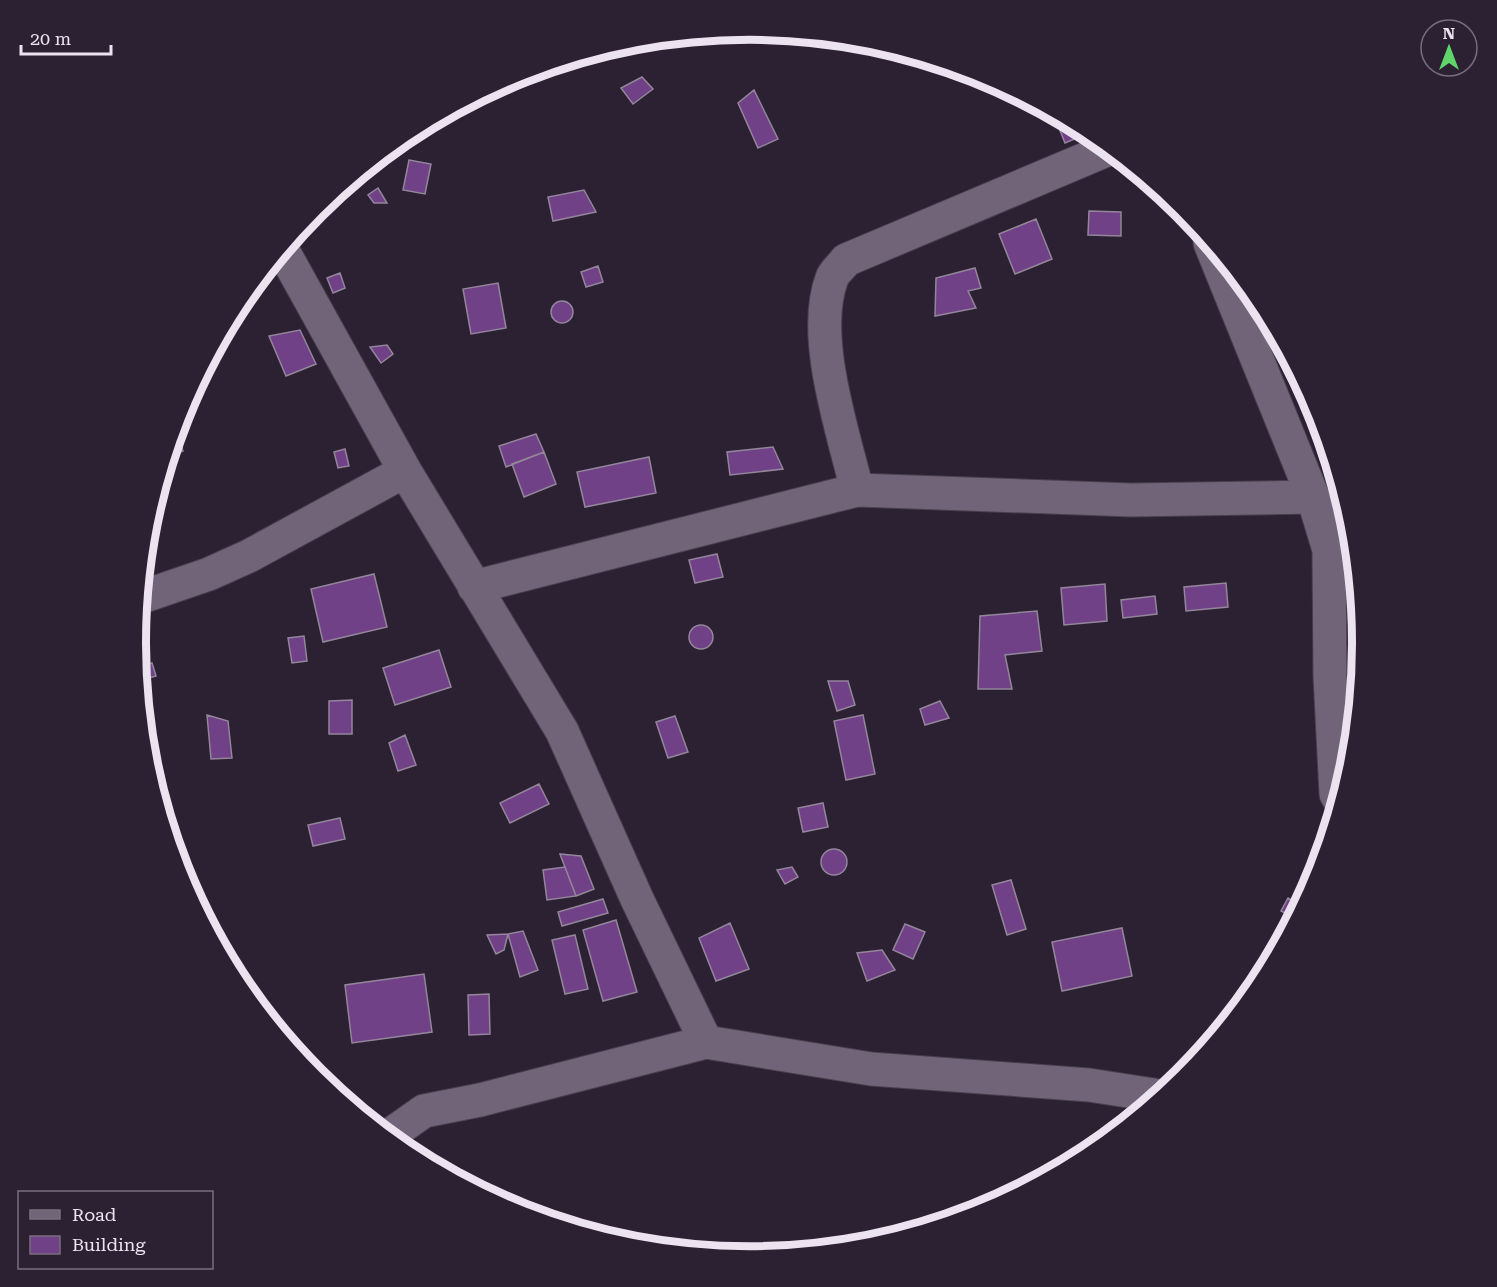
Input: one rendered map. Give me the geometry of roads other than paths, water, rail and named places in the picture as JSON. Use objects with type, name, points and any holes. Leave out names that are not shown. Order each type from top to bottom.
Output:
[{"type":"street","points":[[857,490],[825,351],[826,305],[832,276],[846,260],[1099,153]]},
{"type":"street","points":[[286,257],[405,471],[562,731],[637,899],[706,1042]]},
{"type":"street","points":[[1220,268],[1313,497],[1341,550],[1330,676],[1335,781]]},
{"type":"street","points":[[148,595],[209,574],[249,556],[405,471]]},
{"type":"street","points":[[474,587],[857,490],[1131,501],[1313,497]]},
{"type":"street","points":[[395,1132],[424,1111],[480,1100],[706,1042],[871,1069],[1089,1085],[1149,1094]]}]
